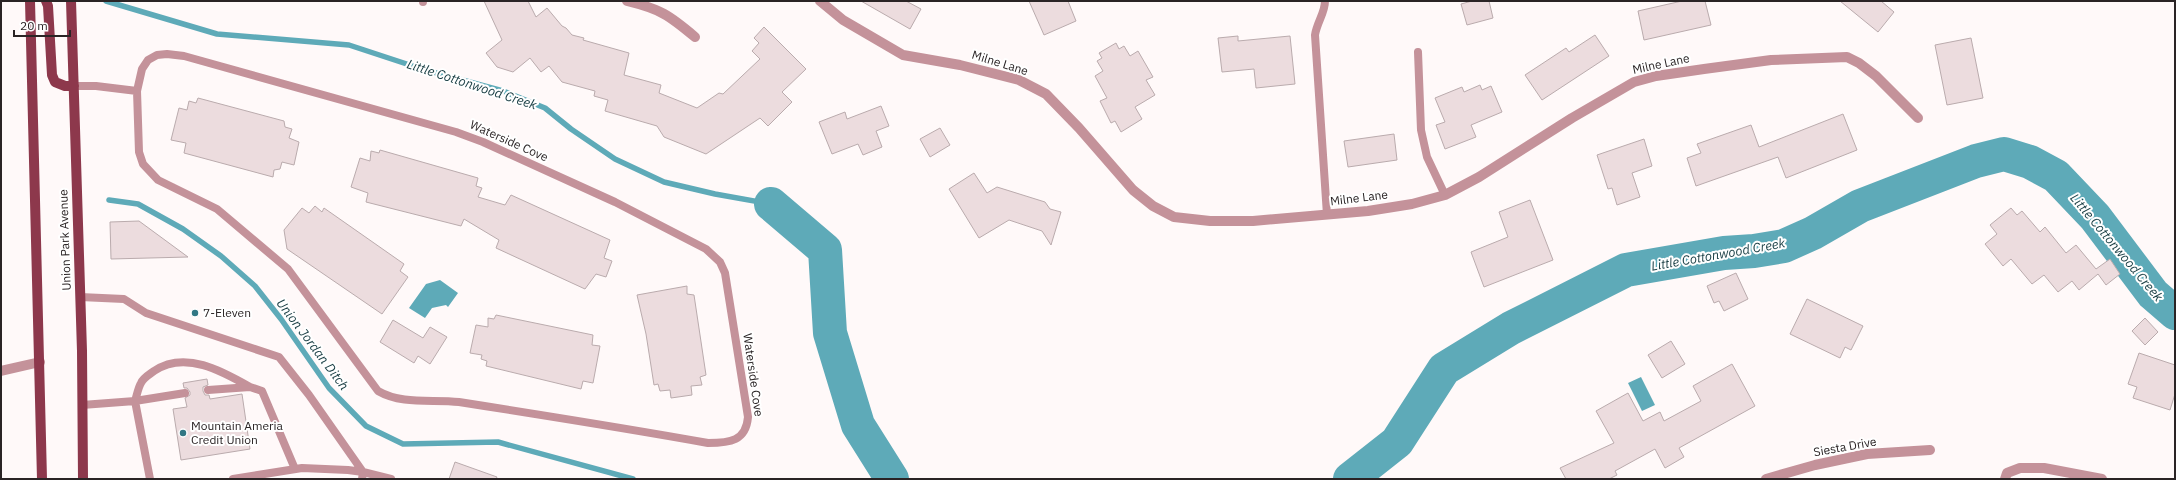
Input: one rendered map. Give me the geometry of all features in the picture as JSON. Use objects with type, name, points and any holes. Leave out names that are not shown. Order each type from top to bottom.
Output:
[{"type":"main road","points":[[30,1],[42,479]]},
{"type":"main road","points":[[46,1],[48,6],[52,75],[56,82],[65,86],[74,86]]},
{"type":"main road","name":"Union Park Avenue","points":[[71,1],[80,297],[83,479]]},
{"type":"street","points":[[627,1],[651,7],[673,18],[694,37]]},
{"type":"street","name":"Milne Lane","points":[[820,1],[842,20],[903,55],[960,65],[1019,80],[1046,94],[1080,128],[1133,190],[1153,206],[1174,217],[1224,221],[1327,215],[1412,204],[1445,195],[1479,177],[1610,95],[1634,82],[1656,76],[1771,60],[1847,57],[1859,63],[1876,76],[1918,118]]},
{"type":"street","points":[[1,371],[40,362]]},
{"type":"street","name":"Siesta Drive","points":[[1766,479],[1815,465],[1867,454],[1930,450]]},
{"type":"street","points":[[2006,476],[2020,468],[2044,468],[2102,479]]},
{"type":"lane","points":[[1325,1],[1322,15],[1316,23],[1315,35],[1327,215]]},
{"type":"lane","points":[[1418,52],[1421,130],[1426,157],[1445,195]]},
{"type":"lane","name":"Waterside Cove","points":[[167,54],[184,56],[456,132],[483,142],[614,202],[706,249],[720,262],[725,274],[748,417],[745,431],[732,441],[708,443],[557,417],[450,401],[398,400],[388,397],[378,391],[369,380],[288,269],[217,209],[158,180],[142,164],[139,152],[137,91],[142,69],[148,60],[157,55],[167,54]]},
{"type":"lane","points":[[74,86],[96,86],[137,91]]},
{"type":"lane","points":[[80,297],[124,299],[146,313],[279,357],[309,395],[363,476]]},
{"type":"lane","points":[[150,479],[135,401],[141,382],[161,366],[173,363],[188,362],[207,366],[262,391],[295,469]]},
{"type":"lane","points":[[208,390],[253,387]]},
{"type":"lane","points":[[82,405],[135,401],[185,393]]},
{"type":"lane","points":[[233,479],[295,469],[348,470],[363,476],[391,479]]},
{"type":"water","points":[[440,280],[458,293],[448,307],[446,305],[432,308],[425,318],[409,308],[426,284]]},
{"type":"water","points":[[1641,377],[1655,405],[1642,411],[1628,383]]},
{"type":"building","points":[[484,1],[528,1],[536,17],[547,8],[562,26],[572,35],[584,38],[583,40],[629,53],[624,75],[661,85],[659,93],[697,108],[719,93],[723,94],[760,59],[752,51],[759,43],[754,38],[764,27],[806,69],[782,92],[792,102],[768,126],[760,118],[706,154],[664,137],[657,126],[605,111],[608,100],[594,96],[595,91],[562,82],[549,66],[541,72],[530,58],[513,72],[497,67],[486,53],[502,40]]},
{"type":"building","points":[[861,1],[906,1],[921,9],[910,29]]},
{"type":"building","points":[[1029,1],[1068,1],[1076,21],[1044,35]]},
{"type":"building","points":[[1472,1],[1489,1],[1493,18],[1467,25],[1461,4]]},
{"type":"building","points":[[1682,1],[1705,1],[1711,25],[1644,40],[1638,11]]},
{"type":"building","points":[[1840,1],[1881,1],[1894,12],[1878,32]]},
{"type":"building","points":[[1595,35],[1609,56],[1542,100],[1525,75],[1566,48],[1569,52]]},
{"type":"building","points":[[1238,36],[1238,41],[1290,36],[1295,84],[1256,88],[1254,69],[1222,72],[1218,38]]},
{"type":"building","points":[[1971,38],[1983,98],[1947,105],[1935,45]]},
{"type":"building","points":[[1116,43],[1119,49],[1124,46],[1130,56],[1138,51],[1153,77],[1146,80],[1155,95],[1135,107],[1142,119],[1121,132],[1115,121],[1111,123],[1100,101],[1107,98],[1095,76],[1103,71],[1097,61],[1102,58],[1099,53]]},
{"type":"building","points":[[1480,85],[1482,90],[1491,86],[1502,112],[1471,125],[1476,137],[1445,149],[1436,125],[1445,122],[1435,98],[1462,87],[1464,92]]},
{"type":"building","points":[[198,98],[284,121],[285,127],[292,129],[289,138],[299,142],[294,165],[282,162],[280,169],[274,170],[273,177],[184,153],[186,143],[171,140],[179,108],[187,110],[189,101],[196,103]]},
{"type":"building","points":[[881,106],[889,126],[876,131],[882,147],[863,155],[858,144],[832,154],[819,122],[845,112],[847,119]]},
{"type":"building","points":[[1843,114],[1857,150],[1786,178],[1778,157],[1696,186],[1687,158],[1701,153],[1697,144],[1751,125],[1759,147]]},
{"type":"building","points":[[940,128],[950,145],[930,157],[920,139]]},
{"type":"building","points":[[1394,134],[1397,160],[1348,167],[1344,141]]},
{"type":"building","points":[[1644,139],[1652,166],[1632,173],[1640,197],[1617,205],[1612,188],[1608,189],[1597,155]]},
{"type":"building","points":[[380,150],[478,178],[476,186],[482,188],[478,197],[505,205],[511,195],[610,240],[604,258],[612,261],[606,277],[596,274],[585,289],[496,248],[499,240],[464,219],[461,226],[366,202],[368,193],[351,187],[360,158],[370,161],[371,151],[379,153]]},
{"type":"building","points":[[974,173],[987,193],[997,187],[1045,202],[1050,209],[1061,212],[1051,245],[1042,231],[1009,220],[979,238],[949,189]]},
{"type":"building","points":[[1530,200],[1553,260],[1484,287],[1471,252],[1508,237],[1499,212]]},
{"type":"building","points":[[315,206],[322,212],[324,208],[404,264],[400,271],[408,277],[382,314],[287,249],[284,230],[302,208],[309,213]]},
{"type":"building","points":[[2011,208],[2017,215],[2022,211],[2040,232],[2045,227],[2066,253],[2076,245],[2096,269],[2110,259],[2120,274],[2106,285],[2098,274],[2079,290],[2072,281],[2058,292],[2044,275],[2032,284],[2011,259],[2003,266],[1985,244],[1997,234],[1990,225]]},
{"type":"building","points":[[139,221],[188,257],[111,259],[110,222]]},
{"type":"building","points":[[1736,273],[1748,299],[1724,311],[1719,301],[1714,303],[1707,286]]},
{"type":"building","points":[[687,286],[687,294],[694,295],[706,375],[700,377],[702,385],[691,386],[692,395],[671,398],[670,390],[660,391],[658,384],[654,385],[646,334],[637,295]]},
{"type":"building","points":[[1807,299],[1863,326],[1851,350],[1845,347],[1840,358],[1790,334]]},
{"type":"building","points":[[496,315],[593,335],[592,345],[600,346],[593,383],[583,381],[581,389],[486,366],[487,361],[481,359],[482,355],[470,353],[476,325],[488,327],[488,318],[494,319]]},
{"type":"building","points":[[2145,318],[2158,332],[2145,345],[2132,331]]},
{"type":"building","points":[[393,320],[423,338],[430,327],[447,337],[430,364],[418,356],[414,363],[380,342]]},
{"type":"building","points":[[1671,341],[1685,364],[1662,378],[1648,355]]},
{"type":"building","points":[[2139,353],[2175,365],[2175,394],[2170,410],[2133,398],[2137,387],[2128,384]]},
{"type":"building","points":[[1732,364],[1755,406],[1679,448],[1684,457],[1665,468],[1655,449],[1615,471],[1617,475],[1609,479],[1566,479],[1560,468],[1614,443],[1596,411],[1628,393],[1643,421],[1660,412],[1664,421],[1701,401],[1693,386]]},
{"type":"building","points":[[207,379],[208,385],[203,387],[203,391],[205,395],[209,395],[210,399],[242,394],[250,449],[181,460],[173,409],[187,407],[185,398],[190,395],[190,392],[187,388],[184,388],[183,383]]},
{"type":"building","points":[[455,462],[497,477],[496,479],[449,479]]},
{"type":"waterway","name":"Little Cottonwood Creek","points":[[106,1],[217,34],[349,45],[425,70],[503,91],[545,108],[571,129],[615,159],[664,182],[715,194],[771,204]]},
{"type":"waterway","name":"Little Cottonwood Creek","points":[[1350,479],[1397,442],[1444,369],[1511,328],[1626,270],[1724,253],[1754,251],[1784,246],[1813,233],[1860,206],[1976,161],[2004,154],[2030,162],[2056,176],[2095,217],[2153,294],[2175,313]]},
{"type":"waterway","name":"Union Jordan Ditch","points":[[109,200],[138,204],[183,229],[221,256],[255,286],[281,319],[329,388],[366,426],[403,444],[498,442],[633,479]]},
{"type":"waterway","name":"Little Cottonwood Creek","points":[[771,204],[825,250],[830,333],[858,425],[892,479]]},
{"type":"place","name":"7-Eleven","points":[[195,313]]},
{"type":"place","name":"Mountain Ameria Credit Union","points":[[183,433]]}]
